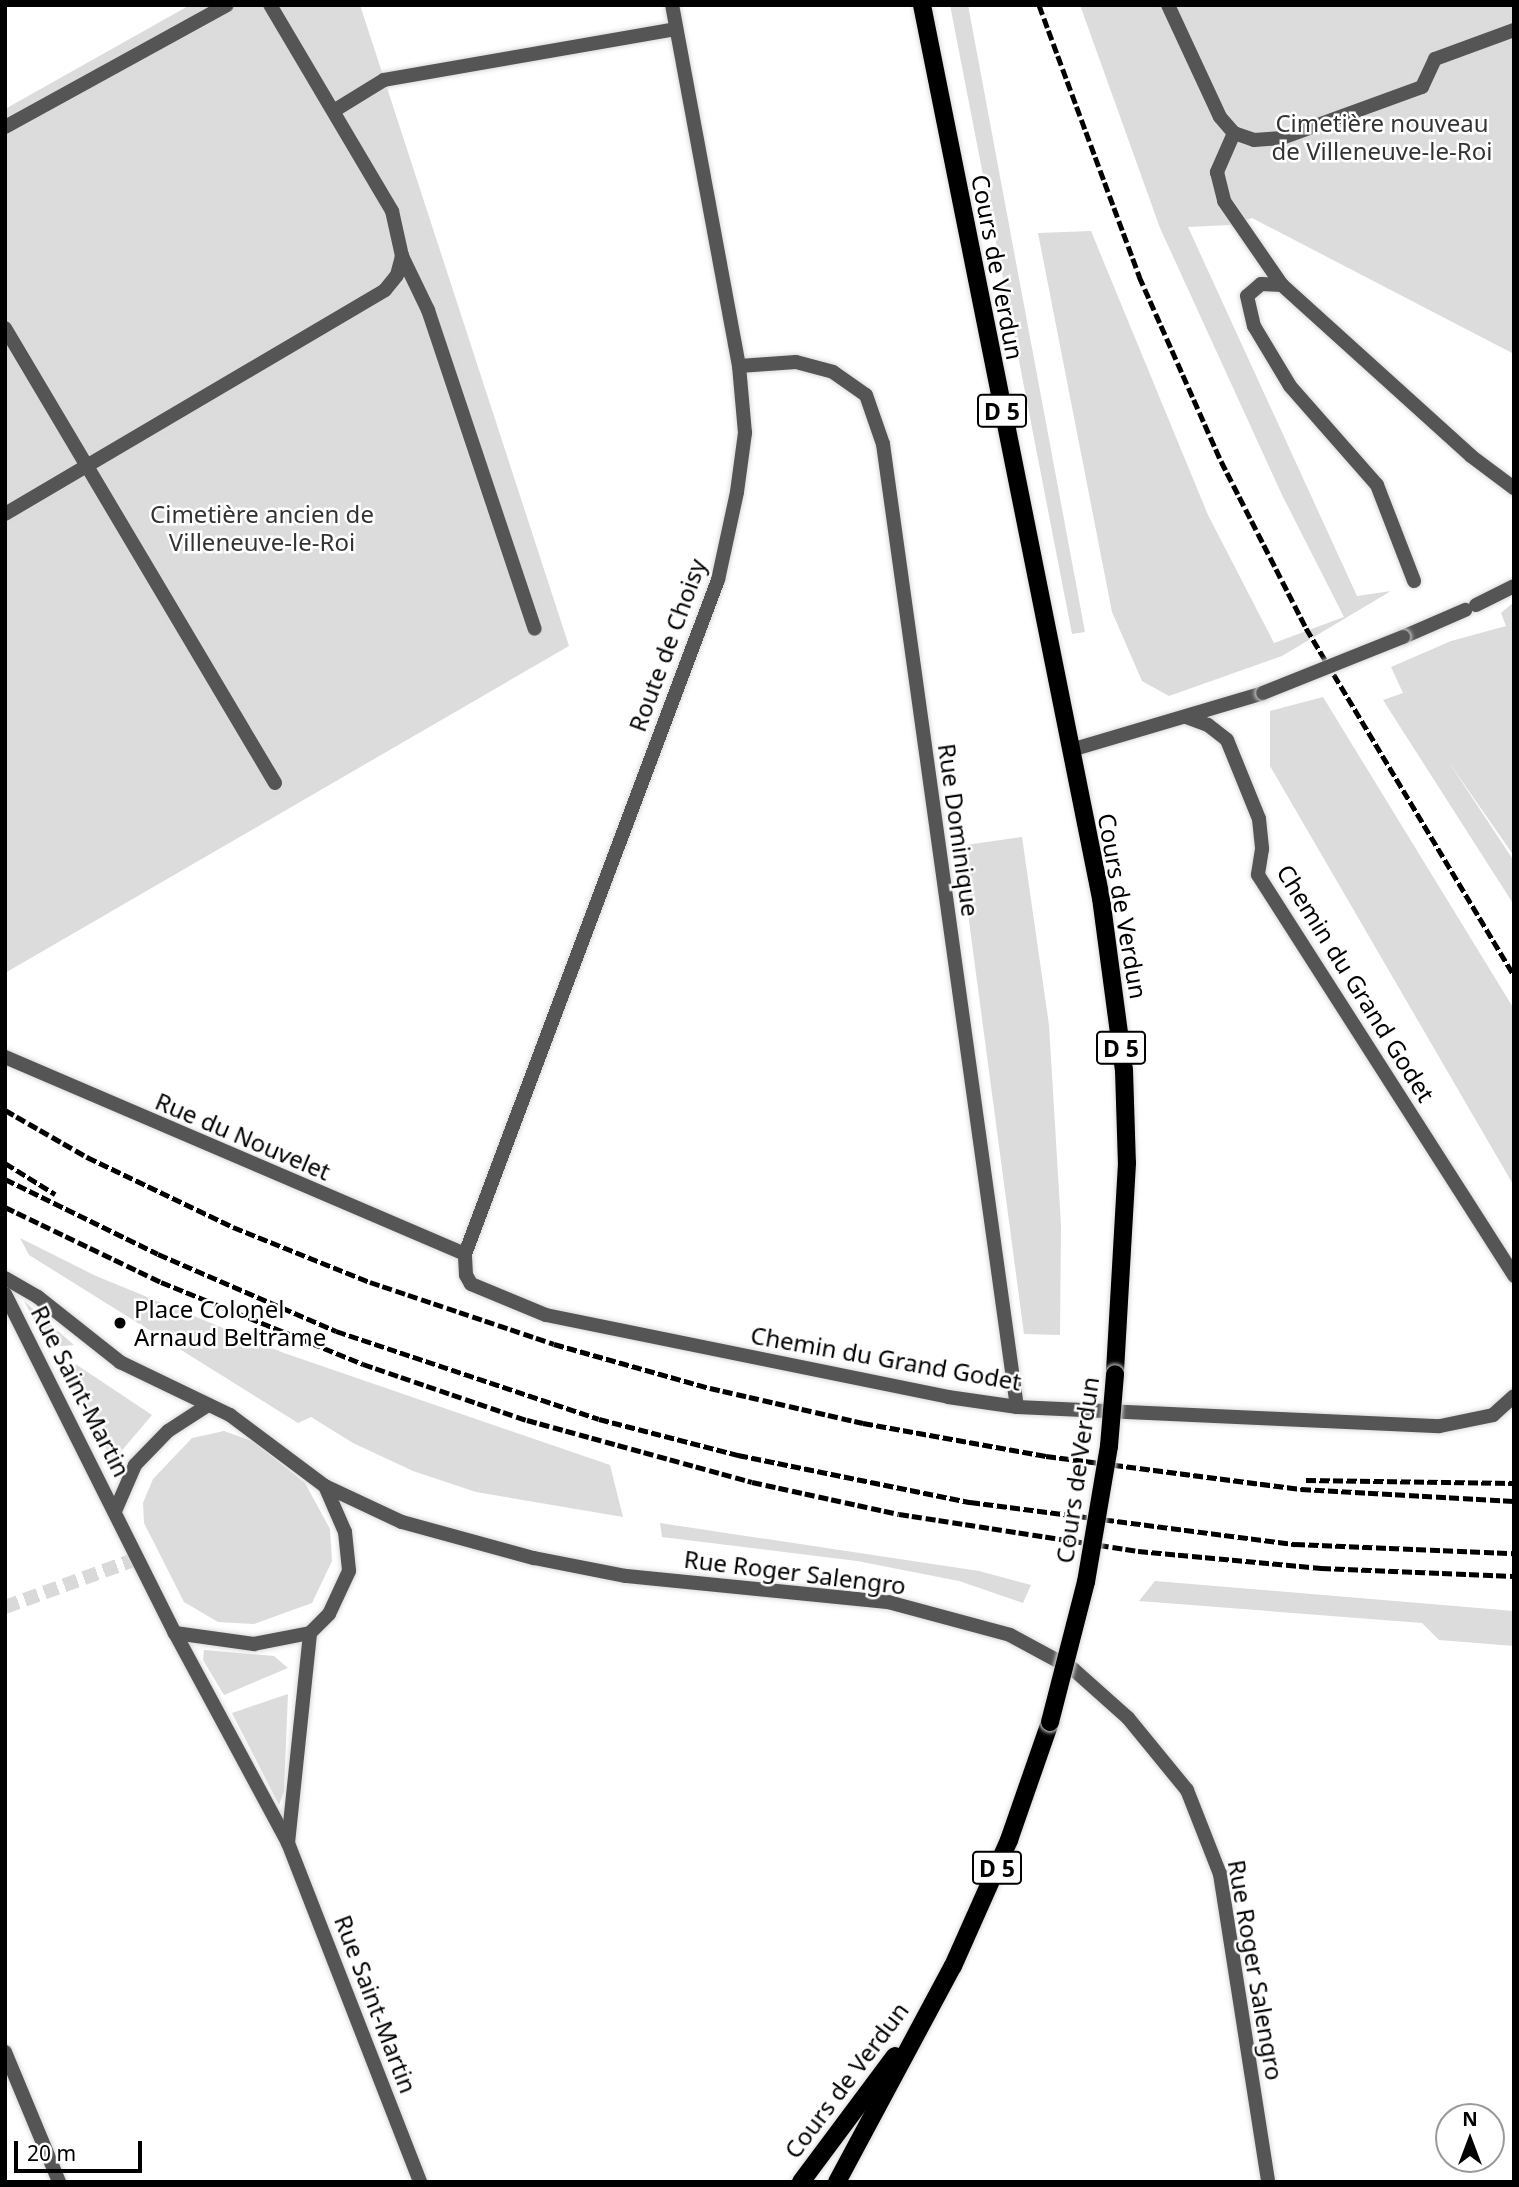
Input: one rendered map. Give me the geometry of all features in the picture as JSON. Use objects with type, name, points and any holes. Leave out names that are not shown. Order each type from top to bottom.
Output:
[{"type":"main road","name":"Cours de Verdun","points":[[837,2182],[931,2009],[1009,1840],[1050,1723],[1086,1582],[1109,1446],[1124,1283],[1124,1070],[1101,898],[922,5]]},
{"type":"main road","name":"Cours de Verdun","points":[[801,2182],[931,2009]]},
{"type":"street","points":[[5,127],[227,5]]},
{"type":"street","points":[[270,5],[335,110],[392,211],[402,256],[428,310],[535,629]]},
{"type":"street","name":"Route de Choisy","points":[[466,1275],[465,1254],[718,580],[745,433],[739,366],[672,5]]},
{"type":"street","points":[[1168,5],[1220,117],[1234,133],[1254,141],[1282,138],[1422,87],[1435,59],[1514,30]]},
{"type":"street","points":[[335,110],[384,80],[676,29]]},
{"type":"street","points":[[1234,133],[1217,172],[1224,201],[1282,285],[1471,456],[1514,488]]},
{"type":"street","points":[[5,514],[385,290],[397,275],[402,256]]},
{"type":"street","points":[[1282,285],[1261,284],[1247,296],[1254,326],[1290,386],[1377,485],[1414,581]]},
{"type":"street","points":[[5,328],[275,783]]},
{"type":"street","name":"Rue Dominique","points":[[739,366],[796,362],[833,372],[866,395],[883,444],[1017,1407]]},
{"type":"street","points":[[1071,750],[1263,693],[1403,637],[1514,586]]},
{"type":"street","name":"Chemin du Grand Godet","points":[[1186,717],[1208,725],[1227,740],[1259,819],[1262,849],[1258,875],[1514,1276]]},
{"type":"street","name":"Rue du Nouvelet","points":[[5,1057],[465,1254]]},
{"type":"street","name":"Chemin du Grand Godet","points":[[466,1275],[471,1284],[547,1315],[948,1397],[1017,1407],[1440,1426],[1493,1415],[1514,1396]]},
{"type":"street","points":[[5,1278],[38,1297],[120,1362],[230,1415],[325,1486],[345,1532],[349,1571],[329,1614],[310,1633],[254,1644],[175,1633],[116,1509],[135,1465],[168,1431],[208,1405]]},
{"type":"street","name":"Rue Saint-Martin","points":[[5,1294],[116,1509]]},
{"type":"street","name":"Rue Roger Salengro","points":[[325,1486],[402,1522],[534,1558],[626,1576],[888,1602],[1010,1635],[1073,1669],[1128,1718],[1187,1790],[1220,1874],[1269,2182]]},
{"type":"street","name":"Rue Saint-Martin","points":[[175,1633],[288,1843],[420,2182]]},
{"type":"street","name":"Rue Saint-Martin","points":[[288,1843],[310,1633]]},
{"type":"street","points":[[5,2052],[58,2182]]},
{"type":"green space","name":"Cimetière ancien de Villeneuve-le-Roi","points":[[190,5],[360,5],[569,646],[5,973],[5,109]]},
{"type":"green space","points":[[950,5],[968,5],[1085,632],[1072,634]]},
{"type":"green space","name":"Cimetière nouveau de Villeneuve-le-Roi","points":[[1080,5],[1514,5],[1514,354],[1252,218],[1230,225],[1188,227],[1357,596],[1391,591],[1282,656],[1169,696],[1142,681],[1112,612],[1038,233],[1091,231],[1208,515],[1274,643],[1344,617],[1282,495],[1160,228]]},
{"type":"green space","points":[[1514,602],[1514,856],[1448,761],[1514,861],[1514,905],[1383,700],[1403,693],[1391,667],[1451,641],[1506,626],[1501,613]]},
{"type":"green space","points":[[1323,697],[1514,1009],[1514,1186],[1270,766],[1270,711]]},
{"type":"green space","points":[[1022,837],[1049,1025],[1061,1225],[1060,1335],[1024,1334],[959,846]]},
{"type":"green space","points":[[20,1238],[96,1276],[284,1353],[610,1465],[623,1517],[476,1492],[413,1471],[353,1443],[311,1417],[298,1423],[29,1255]]},
{"type":"green space","points":[[24,1301],[74,1345],[48,1347]]},
{"type":"green space","points":[[77,1365],[152,1415],[113,1461],[62,1368]]},
{"type":"green space","points":[[224,1431],[252,1441],[305,1483],[330,1529],[332,1561],[312,1603],[254,1624],[218,1622],[184,1602],[144,1523],[143,1503],[153,1479],[192,1438]]},
{"type":"green space","points":[[660,1523],[979,1571],[1031,1585],[1023,1603],[959,1581],[857,1561],[662,1537]]},
{"type":"green space","points":[[1155,1581],[1514,1611],[1514,1646],[1439,1640],[1422,1623],[1139,1601]]},
{"type":"green space","points":[[204,1650],[274,1656],[288,1668],[224,1695],[203,1660]]},
{"type":"green space","points":[[288,1694],[284,1792],[279,1805],[232,1713]]},
{"type":"tunnel","points":[[5,1607],[139,1558]]},
{"type":"railway","points":[[1039,5],[1139,276],[1221,461],[1306,628],[1514,975]]},
{"type":"railway","points":[[5,1110],[87,1157],[233,1227],[370,1282],[554,1344],[710,1388],[863,1423],[1046,1456],[1301,1489],[1514,1501]]},
{"type":"railway","points":[[5,1163],[55,1194]]},
{"type":"railway","points":[[5,1179],[158,1254],[336,1331],[599,1419],[738,1455],[970,1502],[1295,1544],[1514,1553]]},
{"type":"railway","points":[[5,1207],[161,1282],[363,1364],[527,1420],[752,1482],[899,1514],[1138,1551],[1321,1568],[1514,1576]]},
{"type":"railway","points":[[1306,1480],[1514,1483]]},
{"type":"place","name":"Place Colonel Arnaud Beltrame","points":[[120,1323]]}]
